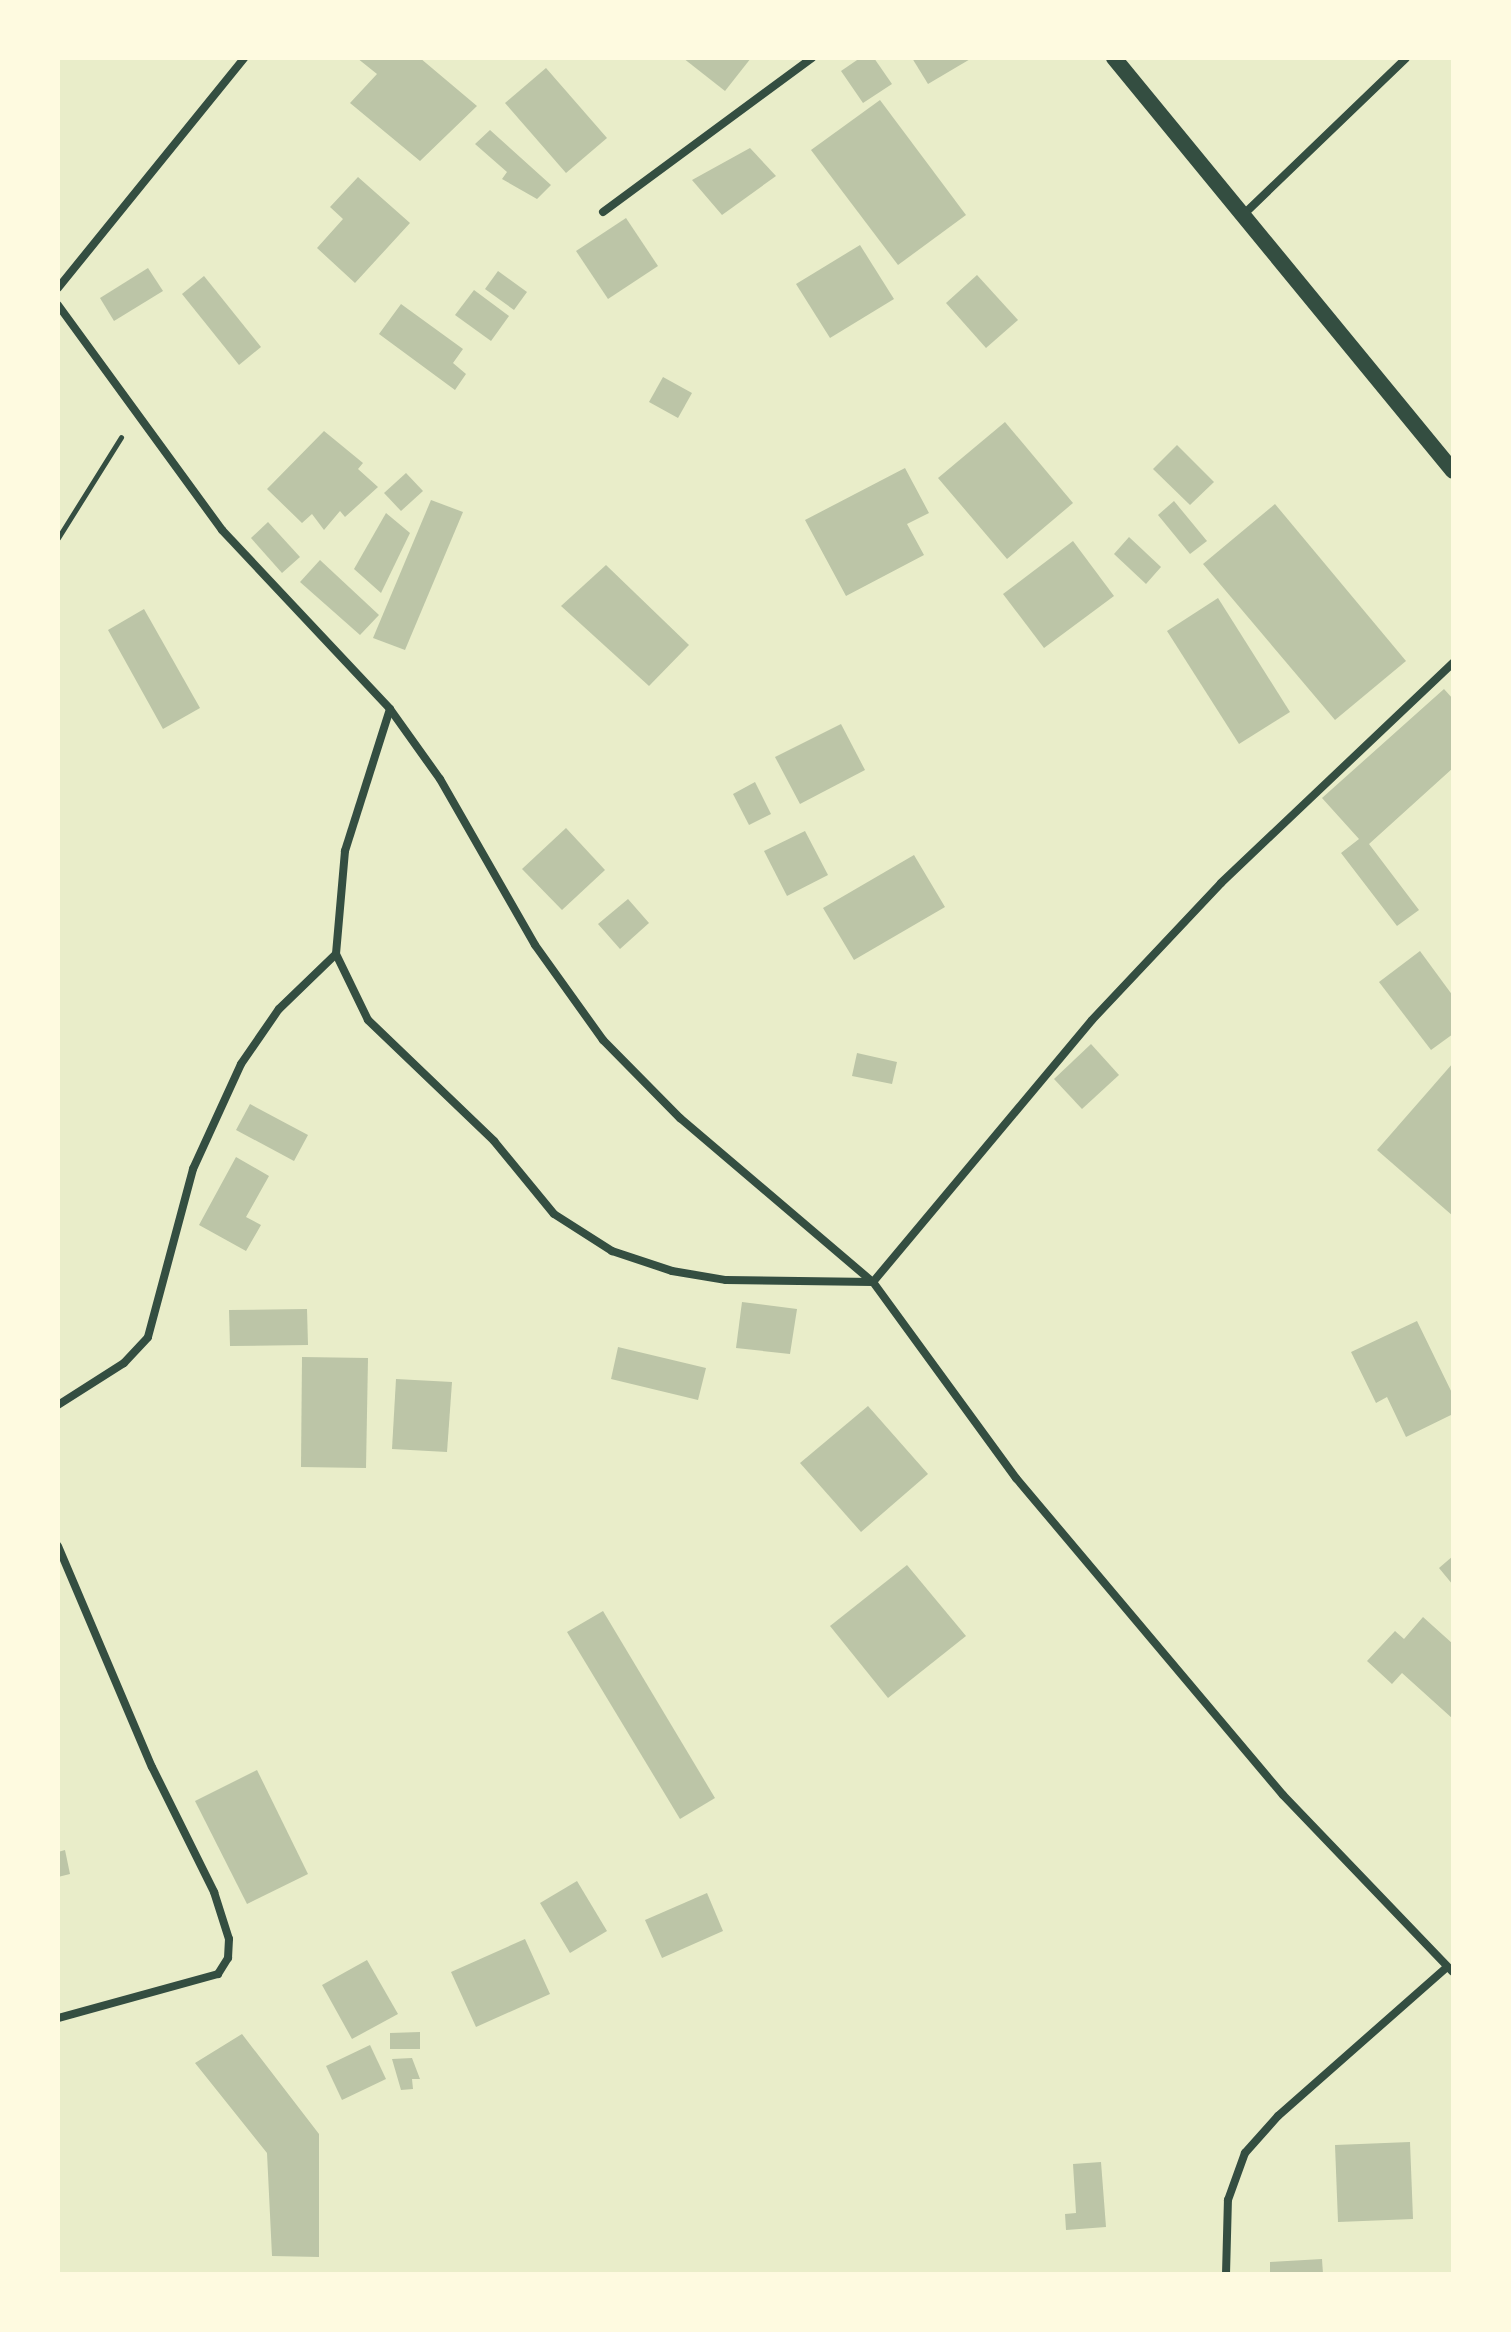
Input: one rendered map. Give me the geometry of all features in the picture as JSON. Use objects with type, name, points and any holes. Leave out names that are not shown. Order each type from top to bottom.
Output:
[{"type":"main road","points":[[1114,58],[1453,471]]},
{"type":"street","points":[[58,288],[244,58]]},
{"type":"street","points":[[603,212],[812,58]]},
{"type":"street","points":[[1242,215],[1406,58]]},
{"type":"street","points":[[58,305],[222,530],[390,709],[440,779],[535,945],[603,1040],[680,1118],[873,1282],[1026,1490],[1283,1795],[1450,1970],[1278,2116],[1245,2153],[1228,2200],[1226,2274]]},
{"type":"street","points":[[873,1282],[1092,1020],[1188,917],[1453,663]]},
{"type":"street","points":[[390,709],[345,851],[336,954],[368,1020],[494,1141],[554,1214],[612,1251],[672,1271],[726,1280],[873,1282]]},
{"type":"street","points":[[58,1405],[124,1363],[148,1337],[193,1169],[241,1064],[279,1009],[336,954]]},
{"type":"street","points":[[58,1546],[152,1767],[214,1892],[229,1939],[228,1958],[218,1974],[58,2018]]},
{"type":"path","points":[[58,538],[136,412]]},
{"type":"building","points":[[357,58],[420,58],[477,106],[420,161],[350,103],[377,74]]},
{"type":"building","points":[[683,58],[751,58],[725,91]]},
{"type":"building","points":[[860,58],[874,58],[892,84],[863,103],[841,71]]},
{"type":"building","points":[[912,58],[972,58],[928,84]]},
{"type":"building","points":[[546,68],[607,138],[566,173],[505,103]]},
{"type":"building","points":[[880,100],[966,215],[898,265],[811,150]]},
{"type":"building","points":[[490,130],[551,185],[537,199],[502,179],[507,172],[475,144]]},
{"type":"building","points":[[750,148],[776,176],[722,215],[692,180]]},
{"type":"building","points":[[358,177],[410,223],[355,283],[317,248],[343,219],[330,207]]},
{"type":"building","points":[[626,218],[658,266],[608,299],[576,251]]},
{"type":"building","points":[[860,245],[894,299],[830,338],[796,284]]},
{"type":"building","points":[[148,268],[163,291],[114,321],[100,298]]},
{"type":"building","points":[[498,271],[527,292],[514,310],[485,289]]},
{"type":"building","points":[[977,275],[1018,320],[986,348],[946,303]]},
{"type":"building","points":[[204,276],[261,347],[239,365],[182,294]]},
{"type":"building","points":[[474,290],[509,316],[491,341],[455,315]]},
{"type":"building","points":[[401,304],[463,349],[453,363],[466,374],[455,390],[379,334]]},
{"type":"building","points":[[663,377],[692,393],[678,418],[649,402]]},
{"type":"building","points":[[1005,422],[1073,503],[1007,559],[938,478]]},
{"type":"building","points":[[324,431],[363,463],[358,469],[378,487],[345,517],[340,511],[324,530],[312,514],[302,523],[267,489]]},
{"type":"building","points":[[1177,445],[1214,482],[1190,505],[1153,469]]},
{"type":"building","points":[[905,468],[929,513],[907,524],[924,555],[846,596],[805,520]]},
{"type":"building","points":[[406,473],[423,491],[401,511],[384,493]]},
{"type":"building","points":[[431,500],[463,512],[405,650],[373,638]]},
{"type":"building","points":[[1174,501],[1207,541],[1190,554],[1158,515]]},
{"type":"building","points":[[1275,504],[1406,661],[1335,720],[1203,564]]},
{"type":"building","points":[[386,513],[410,533],[381,593],[354,569]]},
{"type":"building","points":[[268,522],[300,557],[282,573],[251,538]]},
{"type":"building","points":[[1129,537],[1161,567],[1146,584],[1114,554]]},
{"type":"building","points":[[1073,541],[1114,596],[1044,648],[1003,594]]},
{"type":"building","points":[[320,560],[379,615],[360,635],[300,582]]},
{"type":"building","points":[[606,565],[689,645],[649,686],[561,606]]},
{"type":"building","points":[[1218,598],[1290,712],[1239,744],[1167,631]]},
{"type":"building","points":[[144,609],[200,708],[163,729],[108,630]]},
{"type":"building","points":[[1444,689],[1453,699],[1453,768],[1369,844],[1419,910],[1397,926],[1341,853],[1359,839],[1322,798]]},
{"type":"building","points":[[841,724],[865,770],[800,804],[775,757]]},
{"type":"building","points":[[755,782],[771,814],[749,825],[733,794]]},
{"type":"building","points":[[566,828],[605,870],[562,910],[522,869]]},
{"type":"building","points":[[805,831],[828,875],[787,896],[764,851]]},
{"type":"building","points":[[914,855],[945,907],[854,960],[823,908]]},
{"type":"building","points":[[628,899],[649,923],[620,949],[598,924]]},
{"type":"building","points":[[1420,951],[1453,996],[1453,1034],[1431,1050],[1379,982]]},
{"type":"building","points":[[1091,1044],[1119,1075],[1082,1109],[1054,1079]]},
{"type":"building","points":[[857,1053],[897,1062],[892,1084],[852,1076]]},
{"type":"building","points":[[1453,1063],[1453,1216],[1377,1150]]},
{"type":"building","points":[[250,1104],[308,1135],[294,1161],[236,1130]]},
{"type":"building","points":[[236,1157],[269,1176],[246,1217],[261,1225],[246,1251],[199,1225]]},
{"type":"building","points":[[742,1302],[797,1309],[790,1354],[736,1348]]},
{"type":"building","points":[[307,1309],[308,1345],[230,1346],[229,1310]]},
{"type":"building","points":[[1417,1321],[1453,1395],[1453,1414],[1406,1437],[1387,1397],[1376,1403],[1351,1352]]},
{"type":"building","points":[[618,1347],[706,1368],[698,1400],[611,1379]]},
{"type":"building","points":[[302,1357],[368,1358],[366,1468],[301,1467]]},
{"type":"building","points":[[396,1379],[452,1382],[447,1452],[392,1449]]},
{"type":"building","points":[[868,1406],[928,1474],[861,1532],[800,1463]]},
{"type":"building","points":[[1453,1556],[1453,1585],[1439,1568]]},
{"type":"building","points":[[907,1565],[966,1636],[888,1698],[830,1626]]},
{"type":"building","points":[[603,1611],[715,1798],[680,1819],[567,1632]]},
{"type":"building","points":[[1423,1617],[1453,1644],[1453,1719],[1402,1673],[1392,1684],[1367,1661],[1395,1631],[1404,1639]]},
{"type":"building","points":[[257,1770],[308,1874],[247,1904],[195,1801]]},
{"type":"building","points":[[65,1850],[70,1874],[58,1877],[58,1852]]},
{"type":"building","points":[[577,1881],[607,1931],[570,1953],[540,1903]]},
{"type":"building","points":[[707,1893],[723,1931],[662,1958],[645,1920]]},
{"type":"building","points":[[525,1939],[550,1994],[476,2027],[451,1972]]},
{"type":"building","points":[[367,1960],[398,2014],[352,2039],[322,1985]]},
{"type":"building","points":[[420,2032],[420,2049],[390,2049],[390,2033]]},
{"type":"building","points":[[242,2034],[319,2134],[319,2257],[272,2256],[267,2153],[195,2063]]},
{"type":"building","points":[[370,2045],[386,2079],[342,2100],[326,2066]]},
{"type":"building","points":[[412,2058],[420,2079],[412,2079],[413,2089],[401,2090],[392,2059]]},
{"type":"building","points":[[1410,2142],[1413,2219],[1338,2222],[1335,2145]]},
{"type":"building","points":[[1101,2162],[1106,2227],[1066,2230],[1065,2214],[1076,2213],[1073,2164]]},
{"type":"building","points":[[1322,2259],[1323,2274],[1270,2274],[1270,2262]]}]
